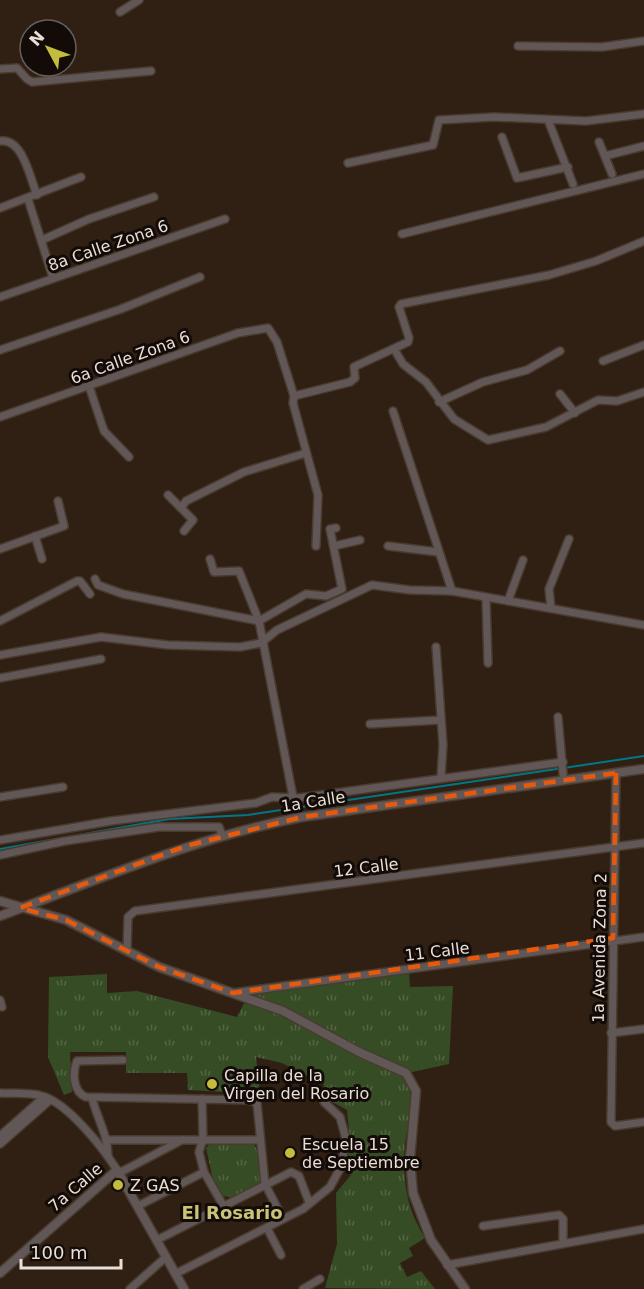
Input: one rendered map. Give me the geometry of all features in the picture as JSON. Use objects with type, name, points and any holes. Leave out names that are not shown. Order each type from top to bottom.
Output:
[{"type":"street","points":[[120,12],[139,0]]},
{"type":"street","points":[[518,46],[602,47],[644,41]]},
{"type":"street","points":[[0,69],[17,68],[27,80],[32,82],[151,71]]},
{"type":"street","points":[[348,163],[433,145],[436,142],[439,120],[494,117],[586,121],[644,114]]},
{"type":"street","points":[[548,120],[573,183]]},
{"type":"street","points":[[502,137],[517,178],[568,167]]},
{"type":"street","points":[[0,141],[9,141],[17,146],[37,195]]},
{"type":"street","points":[[599,142],[612,174]]},
{"type":"street","points":[[605,156],[644,146]]},
{"type":"street","points":[[402,234],[644,174]]},
{"type":"street","points":[[0,208],[81,177]]},
{"type":"street","points":[[42,240],[89,219],[154,197]]},
{"type":"street","points":[[28,199],[53,278]]},
{"type":"street","name":"8a Calle Zona 6","points":[[0,297],[225,219]]},
{"type":"street","points":[[316,546],[319,497],[293,404],[294,396],[350,382],[356,376],[354,367],[394,349],[409,339],[399,308],[401,304],[549,274],[596,261],[644,241]]},
{"type":"street","points":[[0,350],[121,309],[200,276]]},
{"type":"street","name":"6a Calle Zona 6","points":[[0,417],[238,333],[270,328],[294,396]]},
{"type":"street","points":[[603,361],[644,345]]},
{"type":"street","points":[[394,349],[403,364],[426,382],[439,402],[463,426],[492,441],[536,430],[600,400],[617,401],[644,392]]},
{"type":"street","points":[[439,402],[483,382],[527,370],[560,351]]},
{"type":"street","points":[[89,386],[104,431],[129,457]]},
{"type":"street","points":[[560,394],[575,413]]},
{"type":"street","points":[[393,411],[452,591]]},
{"type":"street","points":[[181,507],[191,499],[244,472],[306,453]]},
{"type":"street","points":[[168,495],[193,522],[184,531]]},
{"type":"street","points":[[0,549],[64,526],[58,501]]},
{"type":"street","points":[[95,579],[98,585],[123,594],[259,621],[306,594],[327,596],[341,590],[330,529],[336,528]]},
{"type":"street","points":[[35,536],[42,559]]},
{"type":"street","points":[[551,608],[549,590],[569,539]]},
{"type":"street","points":[[334,546],[360,540]]},
{"type":"street","points":[[388,546],[438,552]]},
{"type":"street","points":[[210,559],[214,572],[239,572],[259,621],[261,643],[293,797]]},
{"type":"street","points":[[508,601],[524,560]]},
{"type":"street","points":[[0,621],[77,581],[80,581],[90,594]]},
{"type":"street","points":[[0,656],[101,637],[168,645],[227,647],[261,643],[272,633],[366,586],[452,591],[486,599],[644,625]]},
{"type":"street","points":[[486,599],[488,663]]},
{"type":"street","points":[[436,647],[443,748],[441,777]]},
{"type":"street","points":[[0,678],[101,659]]},
{"type":"street","points":[[558,717],[563,774]]},
{"type":"street","points":[[370,724],[440,720]]},
{"type":"street","points":[[0,840],[111,821],[256,803],[272,797],[293,797],[403,784],[441,777],[458,778],[494,770],[563,764]]},
{"type":"street","name":"1a Calle","points":[[0,916],[156,856],[222,835],[302,817],[644,769]]},
{"type":"street","name":"1a Avenida Zona 2","points":[[616,773],[612,942],[612,1125],[644,1122]]},
{"type":"street","points":[[0,797],[63,787]]},
{"type":"street","points":[[0,855],[65,841],[171,826],[219,827],[222,835]]},
{"type":"street","name":"12 Calle","points":[[128,950],[128,917],[135,911],[644,843]]},
{"type":"street","points":[[0,901],[66,920],[166,970],[293,1016],[359,1052],[399,1069],[411,1078],[416,1098],[410,1159],[413,1193],[425,1229],[465,1289]]},
{"type":"street","name":"11 Calle","points":[[233,993],[644,937]]},
{"type":"street","points":[[611,1033],[644,1029]]},
{"type":"street","points":[[123,1060],[77,1061],[76,1088],[78,1093],[92,1098],[248,1100],[257,1103],[265,1184],[283,1219]]},
{"type":"street","points":[[0,1093],[47,1098],[90,1135],[117,1170],[184,1289]]},
{"type":"street","points":[[0,1136],[47,1098]]},
{"type":"street","points":[[0,1144],[47,1098]]},
{"type":"street","points":[[92,1098],[99,1122],[108,1140],[108,1156]]},
{"type":"street","points":[[202,1099],[203,1139],[199,1152],[204,1172],[223,1205]]},
{"type":"street","points":[[175,1274],[303,1209],[309,1202],[326,1191],[334,1181],[344,1151],[345,1127],[340,1117],[324,1102]]},
{"type":"street","points":[[108,1140],[260,1140]]},
{"type":"street","points":[[117,1170],[124,1171],[182,1140]]},
{"type":"street","name":"7a Calle","points":[[0,1273],[117,1170]]},
{"type":"street","points":[[138,1206],[204,1172]]},
{"type":"street","points":[[157,1240],[265,1184],[296,1173],[309,1197],[309,1202]]},
{"type":"street","points":[[483,1226],[559,1215],[563,1219],[563,1242]]},
{"type":"street","points":[[267,1228],[280,1255]]},
{"type":"street","points":[[447,1265],[644,1229]]},
{"type":"street","points":[[130,1289],[167,1259]]},
{"type":"street","points":[[137,1289],[167,1259]]},
{"type":"street","points":[[303,1289],[320,1279]]},
{"type":"highlighted area","points":[[616,773],[613,938],[233,993],[159,967],[66,920],[20,908],[186,846],[302,817]]},
{"type":"green space","points":[[409,973],[410,987],[453,986],[449,1064],[412,1072],[406,1079],[411,1102],[405,1143],[405,1181],[413,1216],[425,1238],[409,1248],[413,1256],[400,1263],[407,1277],[421,1271],[435,1289],[325,1288],[337,1244],[336,1193],[351,1175],[344,1170],[350,1141],[347,1110],[321,1096],[324,1085],[282,1063],[256,1057],[260,1094],[188,1090],[187,1073],[126,1073],[126,1052],[70,1052],[72,1092],[64,1095],[48,1057],[49,977],[107,974],[107,993],[137,991],[237,1017],[249,994]]},
{"type":"green space","points":[[211,1143],[254,1145],[261,1164],[259,1185],[235,1198],[223,1196],[213,1180],[206,1148]]},
{"type":"waterway","points":[[0,849],[169,819],[248,815],[644,756]]},
{"type":"place","name":"Capilla de la Virgen del Rosario","points":[[212,1084]]},
{"type":"place","name":"Escuela 15 de Septiembre","points":[[290,1153]]},
{"type":"place","name":"Z GAS","points":[[118,1185]]},
{"type":"district","name":"El Rosario","points":[[232,1213]]}]
